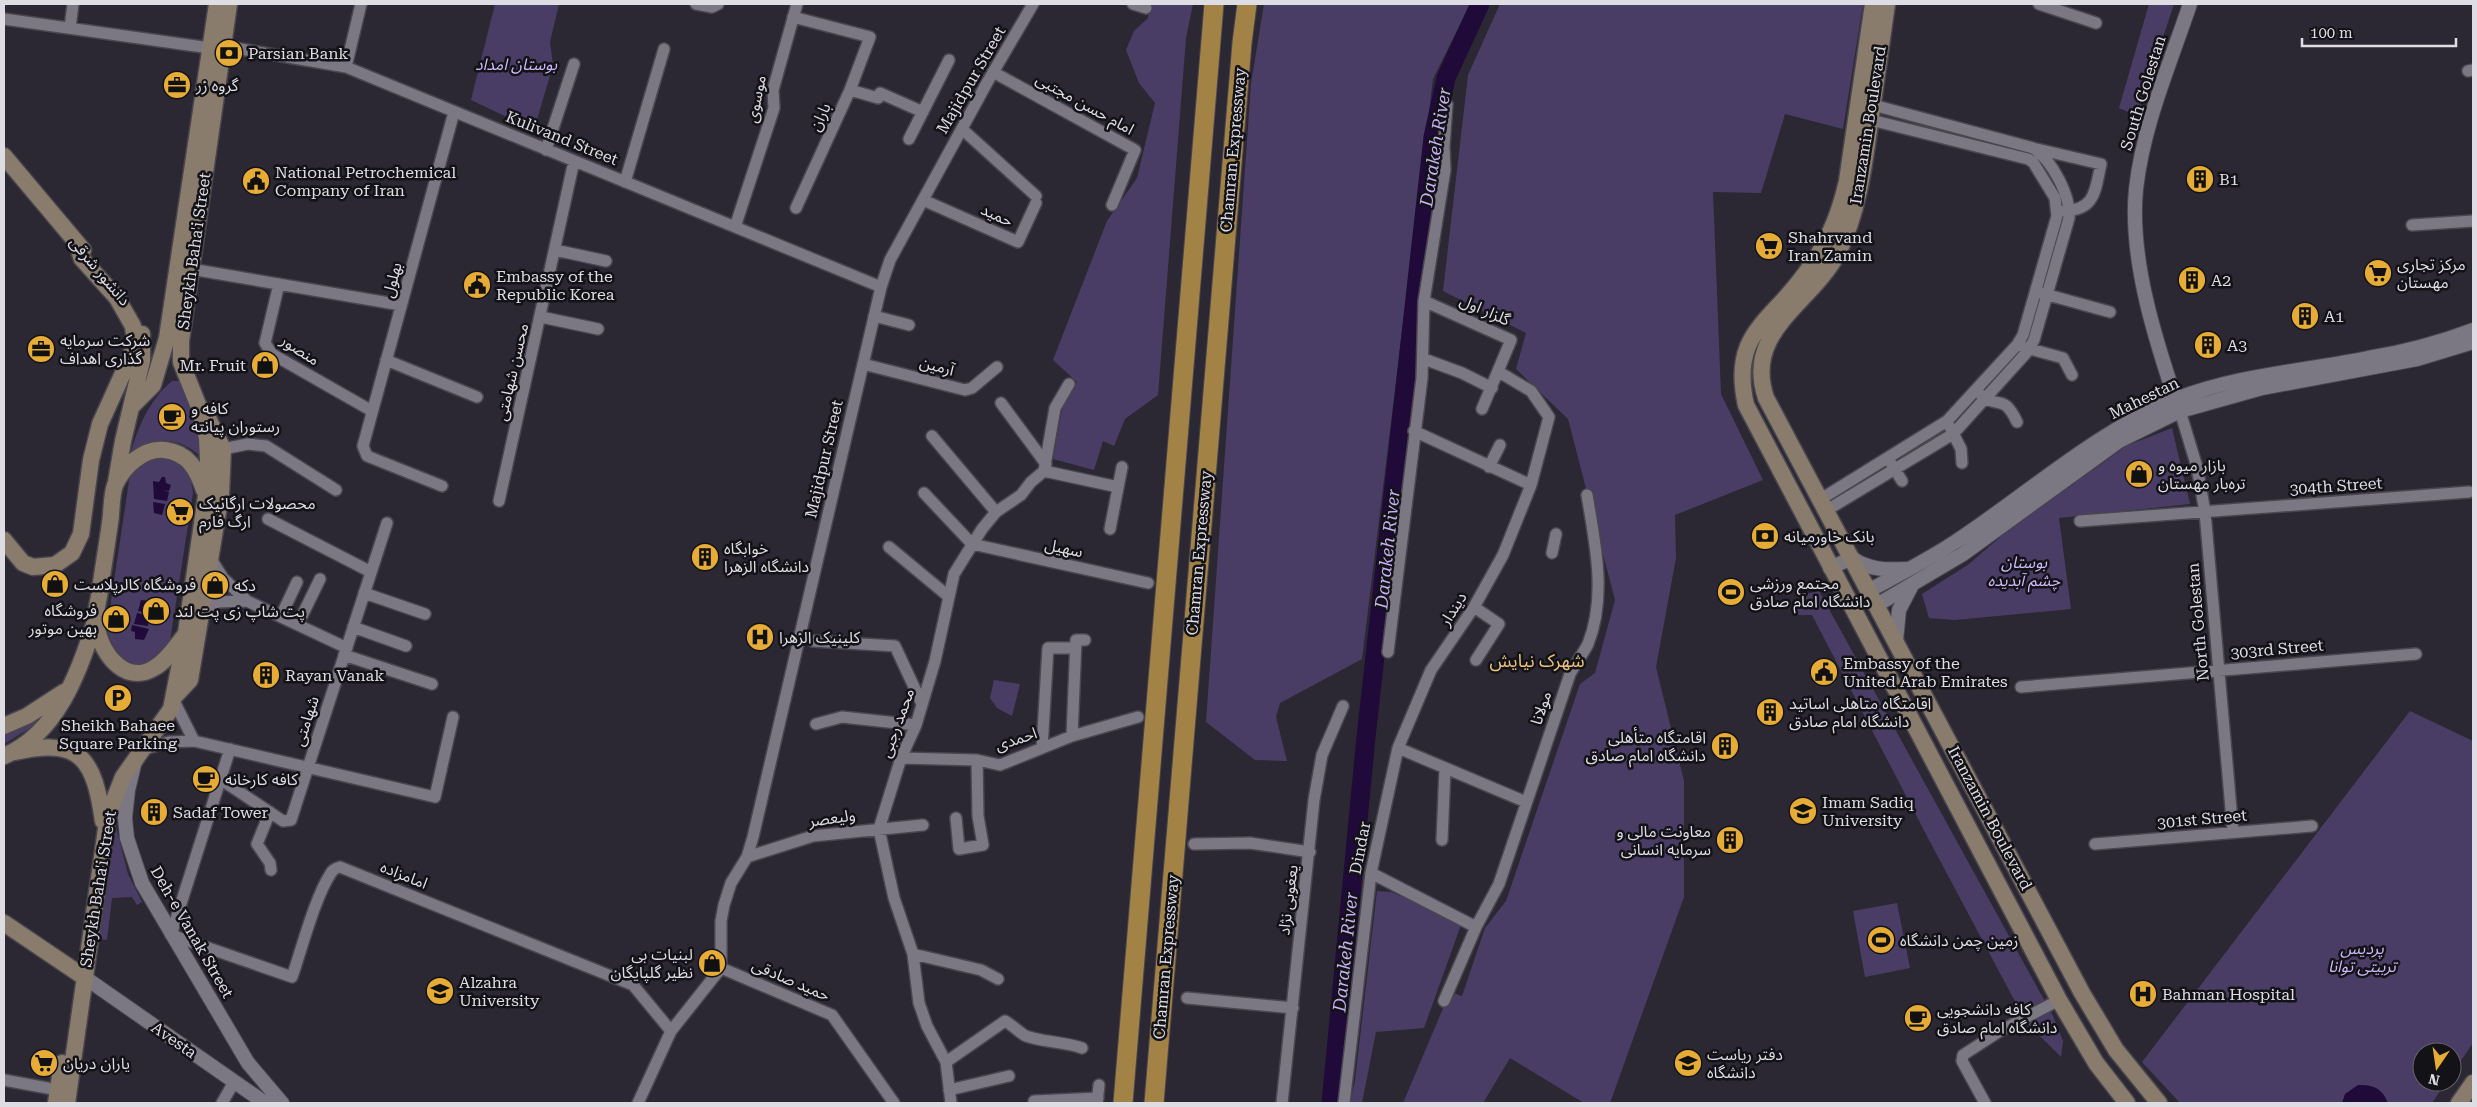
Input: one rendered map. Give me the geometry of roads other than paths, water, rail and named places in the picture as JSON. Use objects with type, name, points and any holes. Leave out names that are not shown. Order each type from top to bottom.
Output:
[{"type":"highway","name":"Chamran Expressway","points":[[1123,1103],[1214,4]]},
{"type":"highway","name":"Chamran Expressway","points":[[1154,1103],[1242,43],[1247,4]]},
{"type":"main road","name":"Sheykh Baha'i Street","points":[[62,1097],[80,974],[105,831],[117,787],[160,727],[174,698],[186,633],[206,496],[207,438],[200,407],[183,370],[180,351],[217,47],[217,4]]},
{"type":"main road","name":"Sheykh Baha'i Street","points":[[132,406],[153,385],[167,338],[217,47],[229,4]]},
{"type":"main road","name":"Iranzamin Boulevard","points":[[1873,4],[1848,181],[1836,221],[1825,244],[1804,276],[1772,310],[1754,333],[1743,361],[1743,391],[1752,420],[2059,1000],[2096,1063],[2127,1103]]},
{"type":"main road","name":"Iranzamin Boulevard","points":[[1887,4],[1875,115],[1861,186],[1851,221],[1838,254],[1818,282],[1777,328],[1768,341],[1760,366],[1761,381],[1766,398],[1824,504],[2082,993],[2116,1050],[2159,1103]]},
{"type":"main road","name":"دانشور شرقی","points":[[4,156],[76,242],[123,294],[138,318],[143,347],[142,361],[132,406]]},
{"type":"main road","points":[[4,540],[23,563],[34,567],[55,565],[68,557],[78,544],[91,460],[100,424],[129,360],[135,342],[133,326],[117,298],[82,259],[76,242]]},
{"type":"main road","points":[[5,756],[48,722],[81,663],[96,621],[115,485],[132,406]]},
{"type":"main road","points":[[174,698],[190,680],[222,494],[223,449],[212,423],[200,407]]},
{"type":"main road","points":[[115,485],[137,458],[150,451],[166,450],[183,456],[190,462],[198,473],[206,496]]},
{"type":"main road","points":[[1848,601],[1873,598]]},
{"type":"main road","points":[[1856,616],[1873,598]]},
{"type":"main road","points":[[96,621],[112,661],[127,671],[145,672],[154,668],[186,633]]},
{"type":"main road","points":[[4,726],[27,716],[68,689]]},
{"type":"main road","points":[[5,756],[53,746],[66,749],[80,758],[94,775],[105,831]]},
{"type":"main road","name":"Avesta","points":[[4,923],[80,974]]},
{"type":"main road","points":[[2459,1103],[2473,1083]]},
{"type":"street","points":[[70,28],[73,4]]},
{"type":"street","points":[[346,67],[361,4]]},
{"type":"street","points":[[696,4],[712,7],[718,4]]},
{"type":"street","name":"موسوی","points":[[735,227],[774,108],[773,90],[797,4]]},
{"type":"street","name":"Majidpur Street","points":[[721,968],[720,921],[730,883],[747,857],[881,287],[890,260],[922,200],[1033,4]]},
{"type":"street","points":[[1133,4],[1146,8]]},
{"type":"street","points":[[2039,4],[2096,23]]},
{"type":"street","name":"South Golestan","points":[[2178,406],[2144,289],[2138,241],[2136,190],[2150,122],[2190,4]]},
{"type":"street","name":"باران","points":[[793,17],[870,37],[850,90],[796,208]]},
{"type":"street","name":"Kulivand Street","points":[[4,19],[217,47],[346,67],[881,287]]},
{"type":"street","points":[[625,182],[664,49]]},
{"type":"street","points":[[910,139],[949,60]]},
{"type":"street","points":[[546,150],[574,64]]},
{"type":"street","name":"امام حسن مجتبی","points":[[993,72],[1135,150],[1112,205]]},
{"type":"street","points":[[850,90],[878,98],[880,93],[923,112]]},
{"type":"street","points":[[1388,652],[1424,359],[1424,301],[1445,170],[1444,146],[1447,104]]},
{"type":"street","name":"بهلول","points":[[442,486],[367,456],[363,446],[454,112]]},
{"type":"street","points":[[1875,115],[2101,164],[2094,197],[2085,207],[2057,212]]},
{"type":"street","points":[[1824,504],[1888,457],[1947,421],[2017,345],[2023,335],[2057,212],[2055,198],[2033,162],[2028,159],[1875,115]]},
{"type":"street","name":"حمید","points":[[922,200],[1018,242],[1036,200],[962,129]]},
{"type":"street","points":[[1824,504],[1894,468],[1953,434],[2029,349],[2034,340],[2070,211],[2066,193],[2042,153],[2033,148]]},
{"type":"street","name":"محسن شهامتی","points":[[499,501],[574,161]]},
{"type":"street","points":[[2412,225],[2473,221]]},
{"type":"street","points":[[555,250],[606,261]]},
{"type":"street","points":[[191,269],[402,305]]},
{"type":"street","name":"منصور","points":[[279,284],[265,343],[267,349],[272,354],[372,411]]},
{"type":"street","points":[[2035,291],[2110,312]]},
{"type":"street","name":"گلزار اول","points":[[1424,301],[1512,340],[1482,410]]},
{"type":"street","points":[[874,316],[910,325]]},
{"type":"street","points":[[541,317],[598,329]]},
{"type":"street","name":"Mahestan","points":[[1873,598],[1909,568],[1954,543],[2097,442],[2178,406],[2211,388],[2285,378],[2422,347],[2473,330]]},
{"type":"street","points":[[2285,378],[2417,360],[2473,342]]},
{"type":"street","points":[[2017,345],[2062,358],[2072,375]]},
{"type":"street","points":[[1424,359],[1462,373],[1492,388]]},
{"type":"street","points":[[386,360],[478,397]]},
{"type":"street","name":"آرمین","points":[[863,364],[965,390],[972,388],[997,367]]},
{"type":"street","name":"دیندار","points":[[1398,748],[1431,670],[1474,607],[1503,555],[1531,485],[1549,417],[1531,391],[1499,372]]},
{"type":"street","points":[[1045,468],[1055,408],[1069,384]]},
{"type":"street","points":[[1976,390],[1985,398],[2005,403],[2010,408],[2017,422]]},
{"type":"street","points":[[1001,403],[1045,468],[1118,488]]},
{"type":"street","points":[[1873,598],[1913,584],[1963,554],[2114,444],[2178,406]]},
{"type":"street","name":"North Golestan","points":[[2178,406],[2195,457],[2205,512],[2233,832]]},
{"type":"street","points":[[1947,421],[1961,449],[1962,463]]},
{"type":"street","points":[[1414,431],[1531,485]]},
{"type":"street","points":[[932,436],[996,512]]},
{"type":"street","points":[[223,449],[248,444],[266,446],[336,490]]},
{"type":"street","points":[[1489,467],[1500,445]]},
{"type":"street","points":[[1888,457],[1902,481]]},
{"type":"street","points":[[1110,529],[1122,467]]},
{"type":"street","name":"محمد رجبی","points":[[951,1103],[946,1062],[919,1003],[912,954],[890,884],[879,829],[901,758],[916,725],[935,661],[954,574],[972,544],[996,512],[1022,495],[1031,482],[1045,468]]},
{"type":"street","name":"304th Street","points":[[2080,521],[2468,492]]},
{"type":"street","points":[[924,493],[972,544]]},
{"type":"street","name":"مولانا","points":[[1444,1001],[1476,927],[1499,884],[1570,674],[1587,645],[1594,624],[1598,584],[1597,558],[1587,494]]},
{"type":"street","points":[[268,519],[371,572]]},
{"type":"street","name":"شهامتی","points":[[220,779],[283,821],[291,820],[387,523]]},
{"type":"street","points":[[1552,553],[1556,534]]},
{"type":"street","name":"سهیل","points":[[972,544],[1148,583]]},
{"type":"street","points":[[889,547],[948,596]]},
{"type":"street","points":[[1830,568],[1852,558],[1866,566],[1875,568],[1909,568]]},
{"type":"street","points":[[211,559],[223,578],[247,600],[298,624],[346,651],[432,684]]},
{"type":"street","points":[[298,624],[320,579]]},
{"type":"street","points":[[282,616],[297,582]]},
{"type":"street","points":[[1896,641],[1899,610],[1913,584]]},
{"type":"street","points":[[364,592],[425,614]]},
{"type":"street","points":[[203,611],[217,602],[247,600]]},
{"type":"street","points":[[1474,607],[1499,624],[1476,660]]},
{"type":"street","points":[[353,628],[406,646]]},
{"type":"street","points":[[1072,736],[1076,640],[1085,640]]},
{"type":"street","points":[[813,641],[895,646],[922,704]]},
{"type":"street","points":[[1042,748],[1048,648],[1075,648]]},
{"type":"street","name":"303rd Street","points":[[2021,687],[2416,654]]},
{"type":"street","points":[[174,698],[194,741]]},
{"type":"street","name":"یعغوبی نژاد","points":[[1282,1103],[1314,800],[1322,755],[1343,706]]},
{"type":"street","points":[[140,754],[169,742],[194,741],[309,766],[435,797],[453,717]]},
{"type":"street","points":[[816,724],[842,717],[916,725]]},
{"type":"street","name":"احمدی","points":[[901,758],[976,760],[1000,765],[1072,736],[1138,717]]},
{"type":"street","points":[[1398,748],[1526,802]]},
{"type":"street","name":"Dindar","points":[[1344,1103],[1371,873],[1398,748]]},
{"type":"street","points":[[171,935],[230,749]]},
{"type":"street","name":"Deh-e Vanak Street","points":[[140,754],[126,801],[127,838],[142,883],[248,1063],[282,1103]]},
{"type":"street","points":[[956,818],[959,849],[982,845],[978,816],[976,760]]},
{"type":"street","points":[[1442,840],[1446,769]]},
{"type":"street","points":[[270,812],[257,844],[270,863],[271,870]]},
{"type":"street","name":"ولیعصر","points":[[747,857],[813,836],[923,825]]},
{"type":"street","name":"301st Street","points":[[2095,844],[2312,826]]},
{"type":"street","points":[[1194,844],[1250,843],[1310,852]]},
{"type":"street","name":"امامزاده","points":[[171,935],[292,977],[320,896],[330,874],[334,869],[340,867],[633,985],[671,1031]]},
{"type":"street","points":[[1371,873],[1476,927]]},
{"type":"street","points":[[912,954],[981,970],[998,979]]},
{"type":"street","points":[[638,1103],[671,1031],[721,968]]},
{"type":"street","name":"حمید صادقی","points":[[721,968],[832,1016],[894,1103]]},
{"type":"street","name":"Avesta","points":[[80,974],[264,1103]]},
{"type":"street","points":[[1187,998],[1292,1008]]},
{"type":"street","points":[[1985,1103],[1962,1061],[1963,1054],[2000,1031],[2059,1000]]},
{"type":"street","points":[[946,1062],[1005,1021],[1023,1035],[1065,1042],[1082,1048]]},
{"type":"street","points":[[949,1090],[1009,1076]]},
{"type":"street","points":[[4,1080],[62,1097]]},
{"type":"street","points":[[222,1103],[234,1082]]},
{"type":"street","points":[[1034,1103],[1034,1101],[1098,1101],[1099,1085]]},
{"type":"waterway","name":"Darakeh River","points":[[1331,1103],[1366,737],[1433,137],[1446,78],[1480,4]]},
{"type":"place","name":"Parsian Bank","points":[[229,53]]},
{"type":"place","name":"گروه زر","points":[[177,85]]},
{"type":"place","name":"B1","points":[[2200,179]]},
{"type":"place","name":"National Petrochemical Company of Iran","points":[[256,181]]},
{"type":"place","name":"Shahrvand Iran Zamin","points":[[1769,246]]},
{"type":"place","name":"مرکز تجاری مهستان","points":[[2378,273]]},
{"type":"place","name":"A2","points":[[2192,280]]},
{"type":"place","name":"Embassy of the Republic Korea","points":[[477,285]]},
{"type":"place","name":"A1","points":[[2305,316]]},
{"type":"place","name":"A3","points":[[2208,345]]},
{"type":"place","name":"شرکت سرمایه گذاری اهداف","points":[[41,349]]},
{"type":"place","name":"Mr. Fruit","points":[[265,365]]},
{"type":"place","name":"کافه و رستوران پیانته","points":[[172,417]]},
{"type":"place","name":"بازار میوه و تره‌بار مهستان","points":[[2139,474]]},
{"type":"place","name":"محصولات ارگانیک ارگ فارم","points":[[180,512]]},
{"type":"place","name":"بانک خاورمیانه","points":[[1765,536]]},
{"type":"place","name":"خوابگاه دانشگاه الزهرا","points":[[705,557]]},
{"type":"place","name":"فروشگاه کالرپلاست","points":[[55,584]]},
{"type":"place","name":"دکه","points":[[215,585]]},
{"type":"place","name":"مجتمع ورزشی دانشگاه امام صادق","points":[[1731,592]]},
{"type":"place","name":"پت شاپ زی پت لند","points":[[156,611]]},
{"type":"place","name":"فروشگاه بهین موتور","points":[[116,619]]},
{"type":"place","name":"کلینیک الزهرا","points":[[760,637]]},
{"type":"place","name":"Embassy of the United Arab Emirates","points":[[1824,672]]},
{"type":"place","name":"Rayan Vanak","points":[[266,675]]},
{"type":"place","name":"Sheikh Bahaee Square Parking","points":[[118,698]]},
{"type":"place","name":"اقامتگاه متاهلی اساتید دانشگاه امام صادق","points":[[1770,712]]},
{"type":"place","name":"اقامتگاه متأهلی دانشگاه امام صادق","points":[[1725,746]]},
{"type":"place","name":"کافه کارخانه","points":[[206,779]]},
{"type":"place","name":"Imam Sadiq University","points":[[1803,811]]},
{"type":"place","name":"Sadaf Tower","points":[[154,812]]},
{"type":"place","name":"معاونت مالی و سرمایه انسانی","points":[[1730,840]]},
{"type":"place","name":"زمین چمن دانشگاه","points":[[1881,940]]},
{"type":"place","name":"لبنیات بی نظیر گلپایگان","points":[[712,963]]},
{"type":"place","name":"Alzahra University","points":[[440,991]]},
{"type":"place","name":"Bahman Hospital","points":[[2143,994]]},
{"type":"place","name":"کافه دانشجویی دانشگاه امام صادق","points":[[1918,1018]]},
{"type":"place","name":"یاران دریان","points":[[44,1063]]},
{"type":"place","name":"دفتر ریاست دانشگاه","points":[[1688,1063]]},
{"type":"district","name":"شهرک نیایش","points":[[1537,660]]},
{"type":"park label","name":"بوستان امداد","points":[[516,64]]},
{"type":"park label","name":"بوستان چشم آبدیده","points":[[2024,571]]},
{"type":"park label","name":"پردیس تربیتی توانا","points":[[2362,957]]}]
